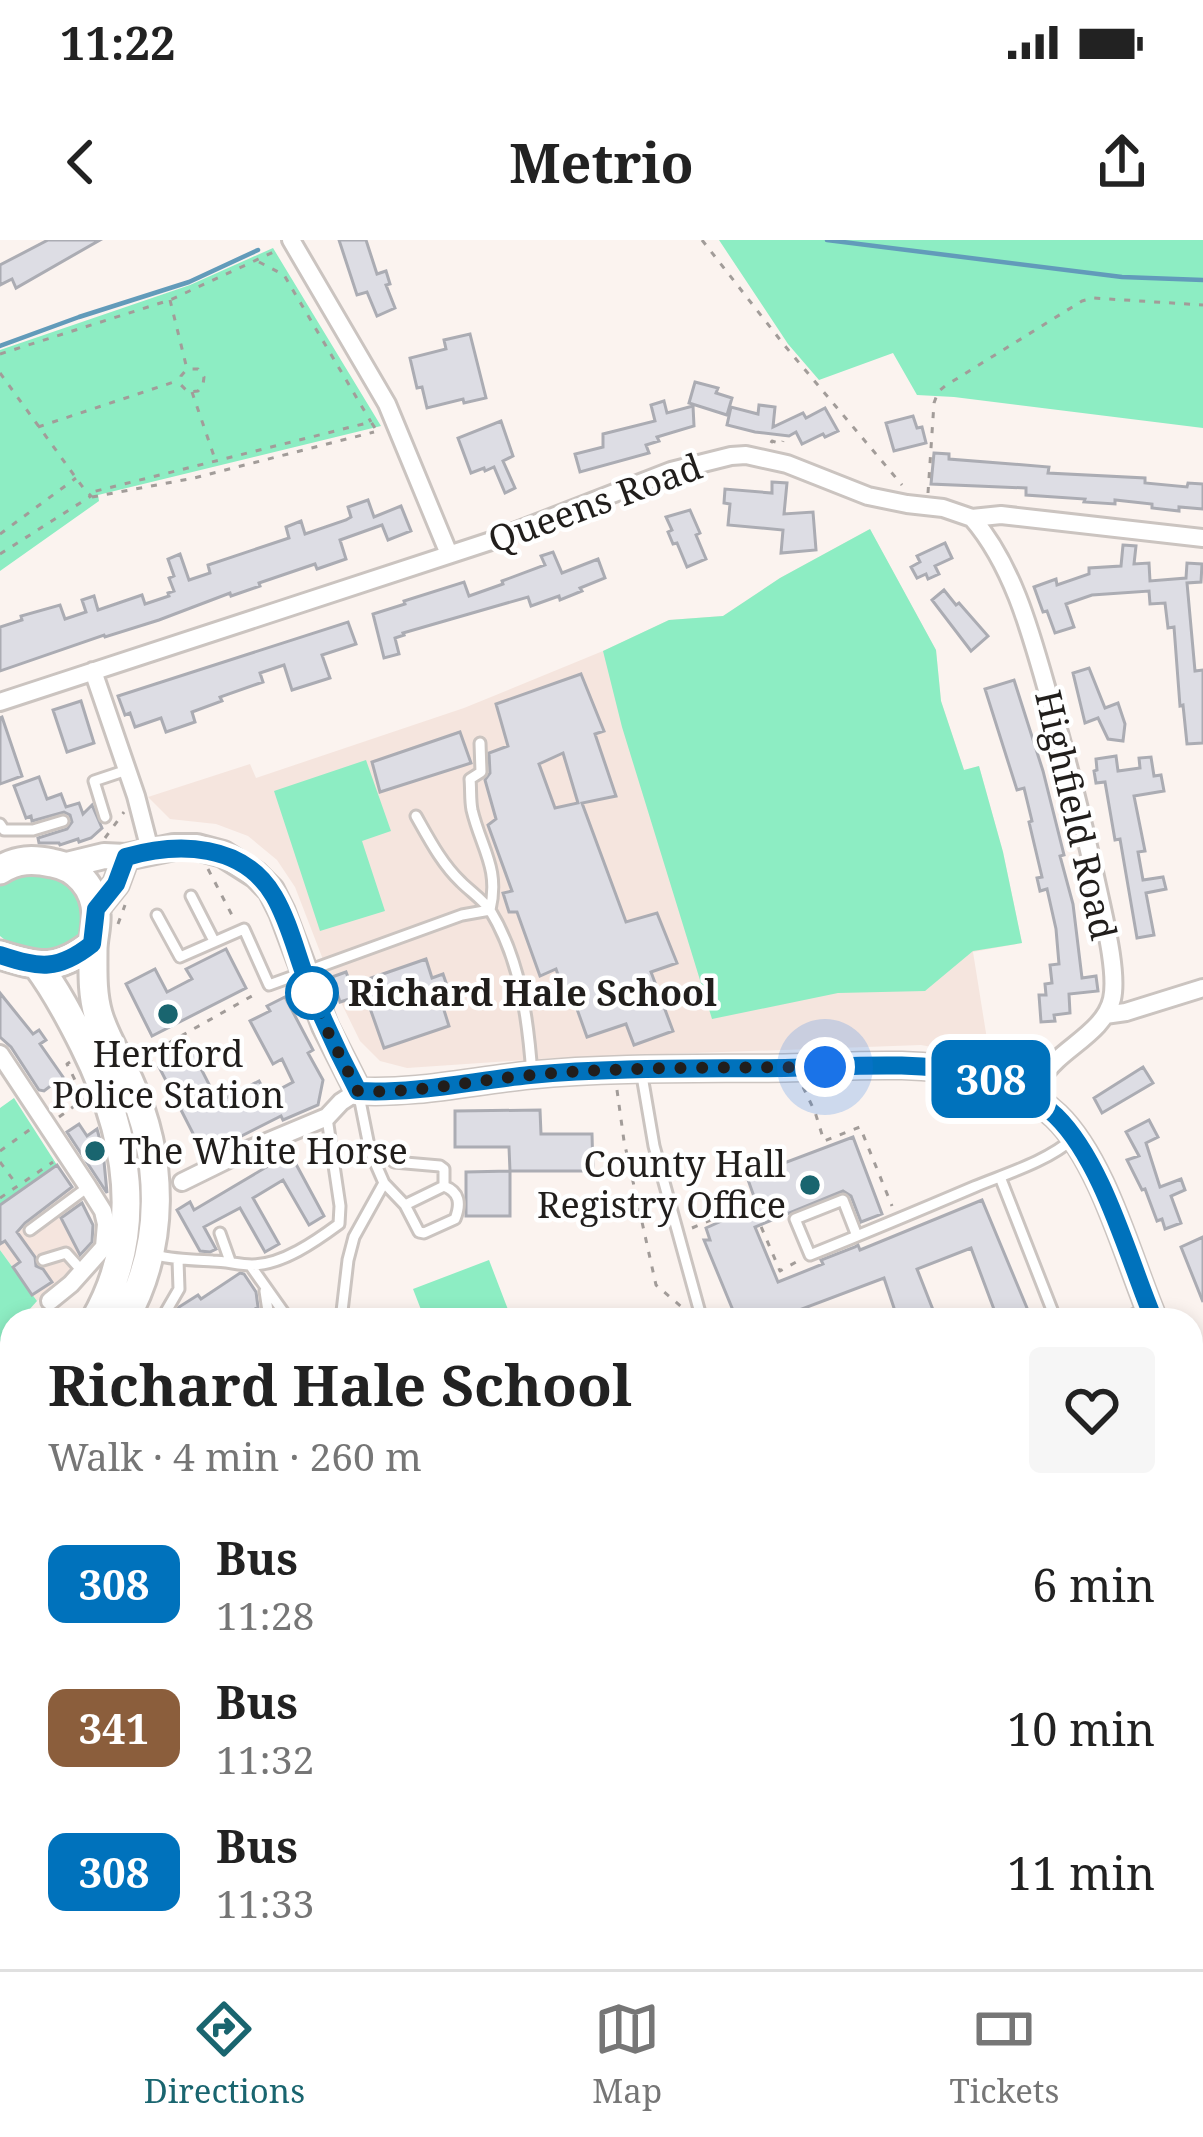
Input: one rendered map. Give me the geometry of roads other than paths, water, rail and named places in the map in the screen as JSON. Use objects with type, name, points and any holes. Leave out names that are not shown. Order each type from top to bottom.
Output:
[{"type":"highway","points":[[0,845],[12,865],[67,865],[90,890],[96,909],[92,984],[99,1019],[143,1118],[156,1185],[151,1253],[130,1308]]},
{"type":"highway","points":[[0,955],[57,965],[92,944]]},
{"type":"highway","points":[[37,965],[98,1074],[126,1169],[126,1228],[114,1280],[101,1308]]},
{"type":"main road","points":[[67,865],[104,856],[196,848],[241,863],[271,890],[325,1026],[358,1091],[426,1090],[532,1075],[614,1070],[890,1066],[957,1071],[1010,1085],[1052,1111],[1074,1138],[1094,1172],[1149,1308]]},
{"type":"main road","points":[[96,909],[138,853]]},
{"type":"street","points":[[289,240],[387,404],[449,554]]},
{"type":"street","name":"Queens Road","points":[[0,702],[542,523],[671,471],[730,456],[787,464],[868,496],[972,518],[1001,514],[1203,538]]},
{"type":"street","name":"Highfield Road","points":[[972,518],[1011,585],[1040,662],[1066,756],[1105,926],[1113,982],[1106,1015]]},
{"type":"street","points":[[94,671],[127,770],[138,853]]},
{"type":"street","points":[[1028,1095],[1054,1062],[1106,1015],[1203,988]]},
{"type":"street","points":[[0,1054],[39,1126],[66,1153],[103,1211],[106,1241],[71,1284],[50,1301]]},
{"type":"street","points":[[182,1182],[327,1118],[358,1091]]},
{"type":"lane","points":[[480,743],[481,772],[470,779],[471,807],[495,889],[490,910]]},
{"type":"lane","points":[[105,817],[94,781],[127,770]]},
{"type":"lane","points":[[416,816],[448,866],[490,910],[506,936],[522,996],[532,1075]]},
{"type":"lane","points":[[0,824],[4,830],[33,830],[63,821]]},
{"type":"lane","points":[[191,896],[214,941]]},
{"type":"lane","points":[[158,915],[180,957],[244,929],[269,985],[462,915],[490,910]]},
{"type":"lane","points":[[641,1070],[655,1146],[699,1308]]},
{"type":"lane","points":[[358,1091],[370,1151],[383,1183],[405,1205],[421,1233],[455,1219],[459,1199],[444,1186],[405,1205]]},
{"type":"lane","points":[[151,1253],[178,1260],[250,1265],[274,1261],[319,1239],[338,1224],[340,1206],[327,1118]]},
{"type":"lane","points":[[857,1236],[843,1200],[795,1219],[810,1255],[857,1236],[1000,1177],[1057,1152],[1074,1138]]},
{"type":"lane","points":[[394,1162],[440,1166],[444,1186]]},
{"type":"lane","points":[[1000,1177],[1051,1308]]},
{"type":"lane","points":[[342,1308],[354,1238],[383,1183]]},
{"type":"lane","points":[[30,1230],[88,1186]]},
{"type":"lane","points":[[220,1233],[230,1262]]},
{"type":"lane","points":[[43,1260],[66,1253],[82,1271]]},
{"type":"lane","points":[[168,1308],[179,1289],[178,1260]]},
{"type":"lane","points":[[250,1265],[280,1308]]},
{"type":"lane","points":[[264,1286],[267,1308]]},
{"type":"waterway","points":[[827,240],[1122,277],[1203,280]]},
{"type":"waterway","points":[[0,346],[189,282],[258,250]]},
{"type":"place","name":"Richard Hale School","points":[[312,993]]},
{"type":"place","name":"Hertford Police Station","points":[[168,1014]]},
{"type":"place","name":"The White Horse","points":[[95,1151]]},
{"type":"place","name":"County Hall Registry Office","points":[[810,1185]]}]
